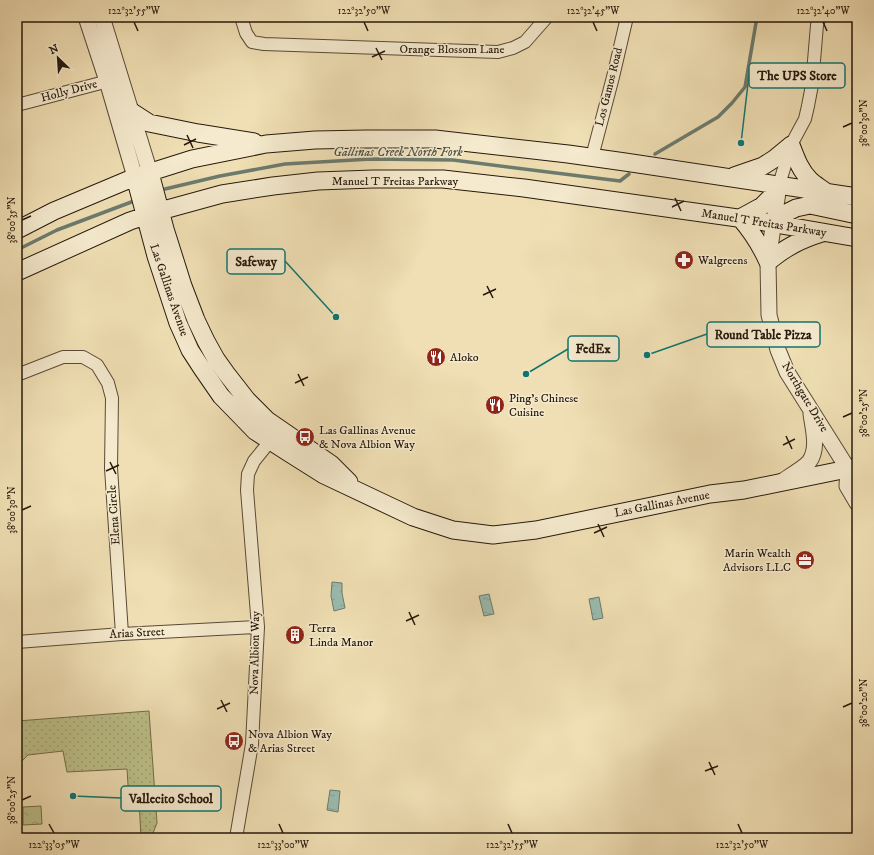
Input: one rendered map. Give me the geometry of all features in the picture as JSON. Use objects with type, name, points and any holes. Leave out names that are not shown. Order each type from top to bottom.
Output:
[{"type":"main road","points":[[132,112],[149,123],[266,144]]},
{"type":"main road","name":"Manuel T Freitas Parkway","points":[[17,272],[130,221],[148,194],[192,159],[266,144],[330,140],[435,139],[592,157],[779,184],[857,197]]},
{"type":"main road","points":[[731,177],[763,166],[791,145],[802,171],[810,180],[826,192]]},
{"type":"main road","name":"Manuel T Freitas Parkway","points":[[17,230],[54,211],[148,194],[222,194],[318,181],[365,179],[443,179],[524,188],[740,218],[857,238]]},
{"type":"main road","points":[[779,184],[771,197],[762,206],[740,218],[755,236],[768,262],[781,251],[794,243],[823,232]]},
{"type":"main road","name":"Las Gallinas Avenue","points":[[148,194],[196,320],[206,341],[226,373],[247,400],[267,420],[275,435]]},
{"type":"main road","name":"Las Gallinas Avenue","points":[[148,194],[156,256],[178,323],[190,350],[221,396],[255,430],[275,435],[331,464],[356,489],[413,517],[453,530],[493,535],[536,530],[710,494],[854,472]]},
{"type":"main road","points":[[774,223],[784,214],[796,208],[810,206],[857,215]]},
{"type":"main road","points":[[190,350],[206,341]]},
{"type":"street","name":"Las Gallinas Avenue","points":[[86,17],[114,79],[132,112],[148,194]]},
{"type":"street","name":"Las Gallinas Avenue","points":[[102,17],[114,79],[148,194]]},
{"type":"street","name":"Orange Blossom Lane","points":[[241,17],[246,33],[252,42],[264,44],[498,52],[513,48],[525,42],[547,17]]},
{"type":"street","name":"Los Gamos Road","points":[[592,157],[627,17]]},
{"type":"street","name":"Northgate Drive","points":[[820,17],[817,25],[812,85],[805,119],[791,145],[779,184],[768,262],[769,315],[778,350],[787,372],[810,409],[854,472]]},
{"type":"street","name":"Holly Drive","points":[[17,105],[114,79]]},
{"type":"street","name":"Elena Circle","points":[[17,374],[63,358],[83,357],[96,365],[108,383],[112,398],[111,468],[122,634]]},
{"type":"street","points":[[780,483],[808,463],[813,455],[815,441],[810,409]]},
{"type":"street","name":"Nova Albion Way","points":[[236,838],[252,744],[258,627],[247,490],[248,474],[254,461],[275,435]]},
{"type":"street","points":[[854,472],[847,486],[857,503]]},
{"type":"street","name":"Arias Street","points":[[17,642],[122,634],[258,627]]},
{"type":"green space","points":[[149,711],[157,823],[151,838],[141,838],[139,800],[129,801],[127,769],[67,772],[63,751],[28,755],[17,766],[17,721]]},
{"type":"green space","points":[[41,806],[42,824],[23,825],[23,807]]},
{"type":"water","points":[[332,582],[342,583],[345,608],[334,611],[331,596]]},
{"type":"water","points":[[489,594],[494,614],[484,616],[479,596]]},
{"type":"water","points":[[599,597],[603,618],[593,620],[589,599]]},
{"type":"water","points":[[330,790],[340,791],[338,812],[327,810]]},
{"type":"waterway","name":"Gallinas Creek North Fork","points":[[655,154],[718,117],[745,87],[757,17]]},
{"type":"waterway","name":"Gallinas Creek North Fork","points":[[165,189],[220,176],[285,164],[371,159],[453,160],[620,181],[629,174]]},
{"type":"waterway","name":"Gallinas Creek North Fork","points":[[17,250],[57,230],[134,201]]},
{"type":"place","name":"The UPS Store","points":[[741,143]]},
{"type":"place","name":"Walgreens","points":[[684,260]]},
{"type":"place","name":"Safeway","points":[[336,317]]},
{"type":"place","name":"Round Table Pizza","points":[[647,355]]},
{"type":"place","name":"Aloko","points":[[436,357]]},
{"type":"place","name":"FedEx","points":[[526,374]]},
{"type":"place","name":"Ping's Chinese Cuisine","points":[[495,405]]},
{"type":"place","name":"Las Gallinas Avenue & Nova Albion Way","points":[[305,437]]},
{"type":"place","name":"Marin Wealth Advisors LLC","points":[[805,560]]},
{"type":"place","name":"Terra Linda Manor","points":[[295,635]]},
{"type":"place","name":"Nova Albion Way & Arias Street","points":[[234,741]]},
{"type":"place","name":"Vallecito School","points":[[73,796]]}]
